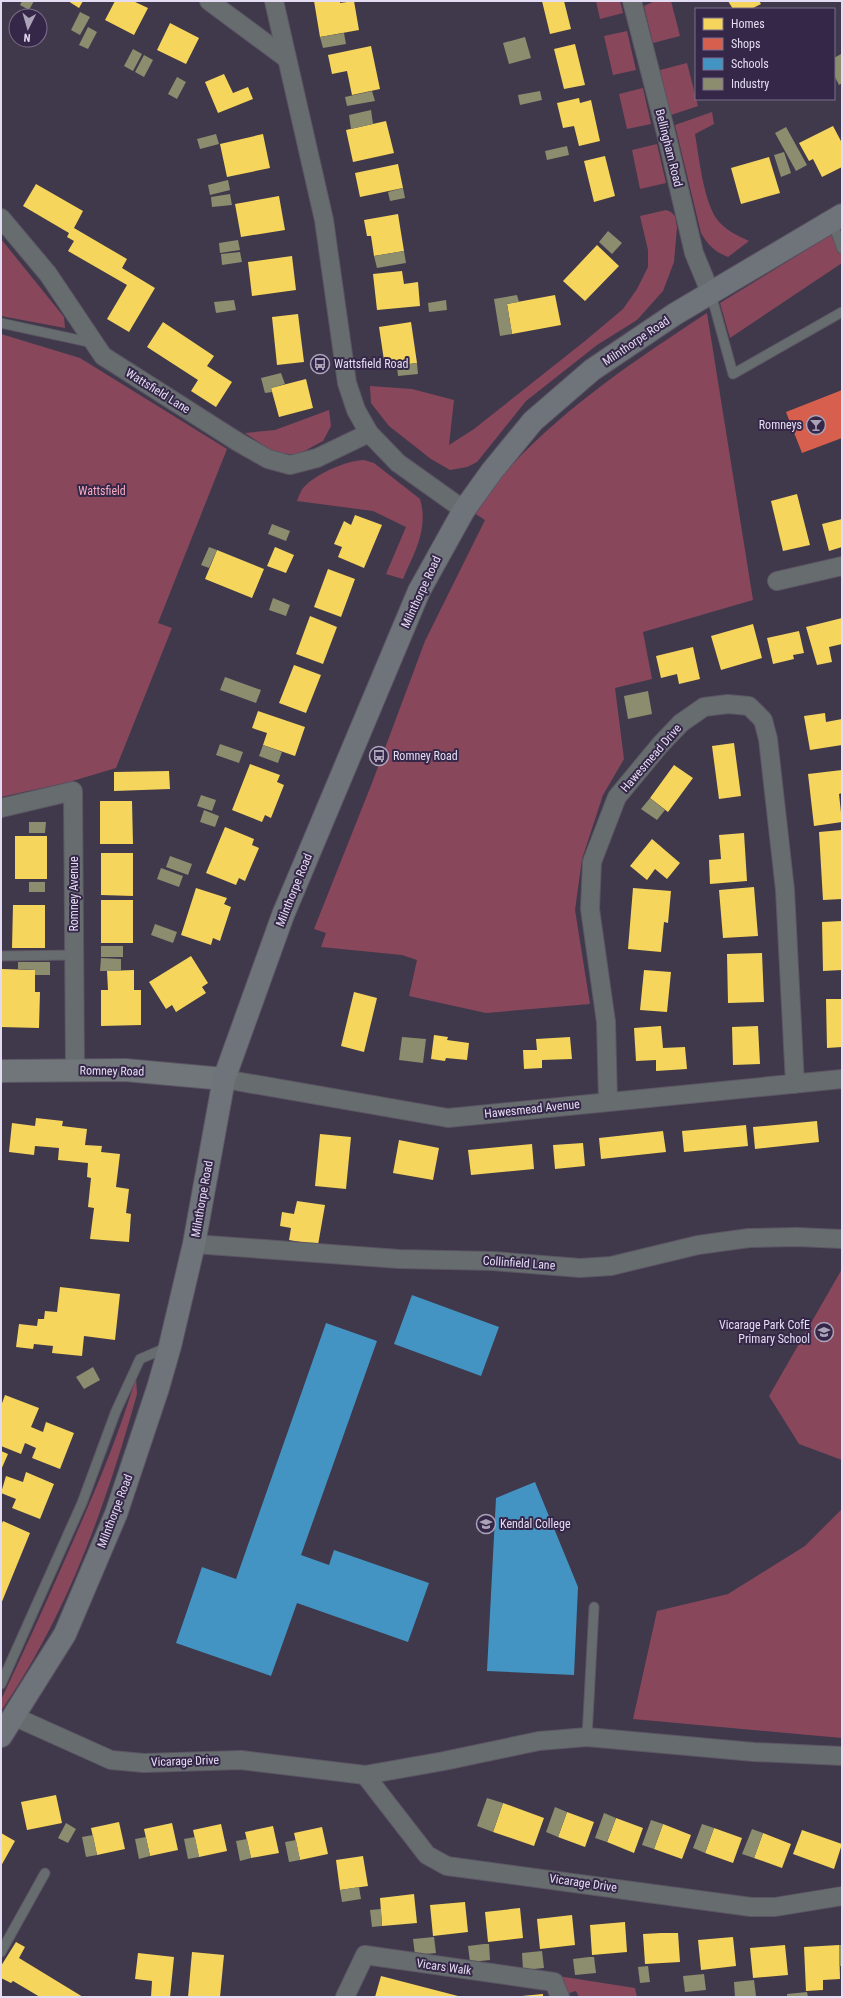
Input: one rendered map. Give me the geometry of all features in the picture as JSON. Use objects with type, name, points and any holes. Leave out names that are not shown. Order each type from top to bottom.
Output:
[{"type":"highway","name":"Milnthorpe Road","points":[[1,1736],[65,1634],[116,1514],[170,1346],[194,1244],[224,1079],[283,915],[416,598],[446,540],[464,510],[492,471],[533,421],[592,370],[675,314],[837,218]]},
{"type":"main road","name":"Romney Road","points":[[1,1071],[149,1071],[224,1079]]},
{"type":"street","points":[[274,1],[324,220],[347,383],[356,410],[369,433],[398,463],[464,510]]},
{"type":"street","name":"Bellingham Road","points":[[632,1],[669,144],[694,253],[710,294]]},
{"type":"street","points":[[213,2],[286,58]]},
{"type":"street","name":"Wattsfield Lane","points":[[1,218],[48,274],[103,356],[268,459],[290,465],[317,458],[369,433]]},
{"type":"street","points":[[777,581],[842,566]]},
{"type":"street","name":"Hawesmead Drive","points":[[608,1101],[606,1022],[590,909],[592,862],[617,797],[660,745],[681,723],[704,707],[728,704],[749,706],[763,720],[768,739],[785,890],[795,1084]]},
{"type":"street","name":"Romney Avenue","points":[[1,808],[73,791],[75,1070]]},
{"type":"street","name":"Hawesmead Avenue","points":[[224,1079],[448,1118],[842,1079]]},
{"type":"street","name":"Collinfield Lane","points":[[194,1244],[400,1259],[493,1260],[580,1268],[611,1266],[698,1245],[749,1238],[797,1237],[842,1239]]},
{"type":"street","name":"Vicarage Drive","points":[[14,1716],[111,1760],[144,1763],[241,1760],[365,1775],[444,1761],[539,1741],[587,1737],[754,1752],[842,1756]]},
{"type":"street","name":"Vicarage Drive","points":[[365,1775],[427,1855],[447,1866],[751,1906],[775,1907],[842,1896]]},
{"type":"street","name":"Vicars Walk","points":[[345,1997],[365,1955],[554,1982],[560,1997]]},
{"type":"lane","points":[[837,218],[842,249]]},
{"type":"lane","points":[[710,294],[733,374],[842,312]]},
{"type":"lane","points":[[1,323],[95,344]]},
{"type":"lane","points":[[1,956],[74,955]]},
{"type":"lane","points":[[1,1684],[82,1503],[116,1411],[140,1359],[170,1346]]},
{"type":"lane","points":[[587,1737],[594,1607]]},
{"type":"lane","points":[[1,1952],[45,1873]]},
{"type":"green space","points":[[596,1],[620,1],[623,13],[600,19]]},
{"type":"green space","points":[[655,1],[671,1],[680,36],[653,43],[644,6]]},
{"type":"green space","points":[[627,31],[636,70],[613,75],[604,36]]},
{"type":"green space","points":[[687,63],[695,94],[695,100],[696,100],[698,106],[671,115],[660,70]]},
{"type":"green space","points":[[643,88],[651,124],[627,129],[619,94]]},
{"type":"green space","points":[[712,112],[714,124],[695,134],[700,168],[706,194],[714,216],[720,223],[733,233],[749,241],[728,257],[712,248],[701,233],[675,125]]},
{"type":"green space","points":[[657,144],[666,183],[640,189],[632,150]]},
{"type":"green space","points":[[666,210],[675,216],[677,227],[674,262],[663,291],[637,320],[597,345],[526,401],[477,462],[467,467],[450,470],[431,459],[389,426],[371,403],[370,386],[412,389],[454,400],[449,445],[474,429],[623,309],[637,289],[648,267],[648,250],[640,216]]},
{"type":"green space","points":[[842,228],[842,263],[730,338],[720,303]]},
{"type":"green space","points":[[1,239],[64,317],[65,328],[1,316]]},
{"type":"green space","points":[[707,313],[753,600],[643,632],[652,679],[615,688],[624,759],[603,795],[582,859],[575,910],[590,1004],[486,1013],[409,996],[417,960],[402,955],[321,947],[326,933],[314,929],[372,783],[425,641],[485,520],[474,513],[486,494],[496,482],[556,422],[630,365]]},
{"type":"green space","name":"Wattsfield","points":[[1,334],[80,358],[227,449],[158,623],[172,628],[116,768],[69,782],[1,797]]},
{"type":"green space","points":[[329,410],[331,426],[323,441],[297,455],[274,452],[245,433],[275,430]]},
{"type":"green space","points":[[364,460],[374,463],[420,499],[423,520],[421,531],[416,550],[403,579],[386,574],[406,527],[373,511],[297,501],[304,487],[318,476],[349,462]]},
{"type":"green space","name":"Vicarage Park CofE Primary School","points":[[842,1269],[842,1460],[799,1444],[769,1396]]},
{"type":"green space","points":[[136,1377],[137,1394],[125,1436],[98,1518],[82,1558],[46,1637],[25,1674],[1,1711],[1,1700],[83,1518],[120,1425]]},
{"type":"green space","points":[[842,1509],[842,1738],[633,1719],[657,1611],[728,1594],[805,1546]]},
{"type":"green space","points":[[558,1976],[635,1988],[637,1997],[579,1997],[576,1991],[566,1994]]},
{"type":"building: Homes","points":[[68,1],[83,1],[79,8]]},
{"type":"building: Homes","points":[[115,1],[133,1],[148,8],[134,35],[105,20]]},
{"type":"building: Homes","points":[[314,1],[340,1],[340,3],[354,1],[359,30],[320,37]]},
{"type":"building: Homes","points":[[542,1],[564,1],[571,29],[550,34]]},
{"type":"building: Homes","points":[[728,1],[759,1],[761,4],[753,8],[732,8]]},
{"type":"building: Homes","points":[[170,23],[199,38],[186,64],[157,50]]},
{"type":"building: Homes","points":[[575,44],[585,85],[564,89],[554,49]]},
{"type":"building: Homes","points":[[371,46],[380,89],[352,95],[347,71],[332,74],[328,55]]},
{"type":"building: Homes","points":[[224,74],[233,93],[248,87],[253,99],[218,113],[205,82]]},
{"type":"building: Homes","points":[[579,98],[580,103],[591,100],[600,141],[579,146],[574,126],[563,128],[557,103]]},
{"type":"building: Homes","points":[[386,121],[394,153],[353,162],[346,130]]},
{"type":"building: Homes","points":[[833,126],[842,143],[842,167],[822,177],[813,159],[809,161],[799,143]]},
{"type":"building: Homes","points":[[263,134],[270,168],[227,177],[220,144]]},
{"type":"building: Homes","points":[[605,156],[615,196],[594,202],[584,161]]},
{"type":"building: Homes","points":[[769,157],[780,193],[741,204],[731,168]]},
{"type":"building: Homes","points":[[398,164],[403,188],[360,197],[355,173]]},
{"type":"building: Homes","points":[[36,184],[83,211],[74,228],[127,259],[122,268],[155,288],[129,332],[107,319],[127,285],[68,251],[74,241],[67,237],[69,233],[23,206]]},
{"type":"building: Homes","points":[[279,196],[285,230],[241,237],[235,204]]},
{"type":"building: Homes","points":[[398,214],[404,251],[374,256],[371,236],[367,236],[364,220]]},
{"type":"building: Homes","points":[[597,245],[619,266],[585,301],[563,281]]},
{"type":"building: Homes","points":[[292,256],[296,290],[252,296],[248,262]]},
{"type":"building: Homes","points":[[402,271],[404,284],[418,282],[420,306],[377,310],[373,274]]},
{"type":"building: Homes","points":[[555,295],[561,325],[512,334],[507,304]]},
{"type":"building: Homes","points":[[298,314],[304,362],[277,365],[272,317]]},
{"type":"building: Homes","points":[[163,322],[214,356],[207,366],[232,382],[216,407],[191,391],[198,380],[147,347]]},
{"type":"building: Homes","points":[[411,322],[417,363],[385,367],[379,327]]},
{"type":"building: Homes","points":[[306,379],[313,408],[279,417],[271,388]]},
{"type":"building: Homes","points":[[797,494],[810,545],[783,551],[771,501]]},
{"type":"building: Homes","points":[[355,515],[382,525],[364,568],[338,557],[342,547],[334,544],[344,521],[351,525]]},
{"type":"building: Homes","points":[[842,519],[842,547],[829,551],[822,524]]},
{"type":"building: Homes","points":[[275,547],[294,555],[286,573],[267,566]]},
{"type":"building: Homes","points":[[217,550],[264,569],[252,598],[205,579]]},
{"type":"building: Homes","points":[[328,569],[355,579],[341,617],[314,607]]},
{"type":"building: Homes","points":[[310,616],[337,627],[323,664],[296,654]]},
{"type":"building: Homes","points":[[842,618],[842,644],[829,647],[832,662],[817,665],[806,627]]},
{"type":"building: Homes","points":[[753,624],[762,658],[721,670],[711,636]]},
{"type":"building: Homes","points":[[799,631],[804,653],[793,655],[794,659],[773,664],[767,638]]},
{"type":"building: Homes","points":[[693,647],[700,679],[679,684],[677,674],[661,678],[656,656]]},
{"type":"building: Homes","points":[[294,665],[321,675],[306,713],[279,703]]},
{"type":"building: Homes","points":[[258,711],[305,727],[295,756],[263,745],[267,733],[252,728]]},
{"type":"building: Homes","points":[[825,713],[826,722],[842,719],[842,745],[810,750],[804,716]]},
{"type":"building: Homes","points":[[734,743],[741,796],[719,799],[712,746]]},
{"type":"building: Homes","points":[[250,764],[280,775],[277,782],[284,785],[271,818],[265,815],[262,822],[232,810]]},
{"type":"building: Homes","points":[[674,765],[693,778],[668,812],[650,798]]},
{"type":"building: Homes","points":[[842,770],[842,793],[839,794],[842,822],[814,826],[808,774]]},
{"type":"building: Homes","points":[[169,771],[170,789],[114,791],[114,772]]},
{"type":"building: Homes","points":[[100,801],[132,801],[133,844],[100,844]]},
{"type":"building: Homes","points":[[225,827],[254,839],[252,845],[259,848],[245,881],[239,878],[236,885],[206,873]]},
{"type":"building: Homes","points":[[842,830],[842,899],[823,900],[819,832]]},
{"type":"building: Homes","points":[[744,833],[747,881],[710,884],[709,860],[721,859],[719,835]]},
{"type":"building: Homes","points":[[15,836],[47,836],[47,879],[15,879]]},
{"type":"building: Homes","points":[[652,839],[680,863],[667,879],[655,869],[647,880],[630,866]]},
{"type":"building: Homes","points":[[101,853],[133,853],[133,896],[101,895]]},
{"type":"building: Homes","points":[[754,887],[758,936],[723,938],[719,890]]},
{"type":"building: Homes","points":[[196,888],[227,898],[224,904],[231,907],[220,941],[213,938],[211,945],[181,935]]},
{"type":"building: Homes","points":[[633,888],[671,891],[668,923],[664,922],[661,952],[628,949]]},
{"type":"building: Homes","points":[[101,900],[133,900],[133,943],[101,943]]},
{"type":"building: Homes","points":[[13,905],[45,905],[45,948],[12,948]]},
{"type":"building: Homes","points":[[842,921],[842,970],[823,971],[822,922]]},
{"type":"building: Homes","points":[[762,953],[764,1002],[728,1003],[727,954]]},
{"type":"building: Homes","points":[[191,956],[208,983],[202,987],[206,993],[176,1012],[172,1005],[166,1009],[149,982]]},
{"type":"building: Homes","points":[[2,969],[35,970],[35,992],[40,992],[39,1028],[1,1027]]},
{"type":"building: Homes","points":[[134,970],[134,990],[141,990],[141,1025],[101,1026],[101,990],[108,990],[107,971]]},
{"type":"building: Homes","points":[[644,970],[671,972],[667,1012],[640,1010]]},
{"type":"building: Homes","points":[[354,992],[377,998],[364,1052],[341,1046]]},
{"type":"building: Homes","points":[[826,999],[842,999],[842,1047],[827,1048]]},
{"type":"building: Homes","points":[[661,1026],[663,1048],[685,1047],[687,1069],[656,1071],[656,1060],[636,1061],[634,1028]]},
{"type":"building: Homes","points":[[758,1026],[760,1064],[733,1065],[732,1027]]},
{"type":"building: Homes","points":[[434,1035],[448,1037],[447,1040],[469,1043],[467,1060],[446,1058],[445,1061],[431,1059]]},
{"type":"building: Homes","points":[[570,1037],[572,1059],[542,1060],[542,1068],[524,1069],[523,1050],[537,1050],[536,1039]]},
{"type":"building: Homes","points":[[36,1118],[63,1121],[62,1126],[87,1129],[85,1145],[102,1146],[101,1152],[120,1154],[116,1187],[129,1189],[126,1213],[131,1214],[129,1242],[90,1239],[94,1208],[88,1207],[91,1178],[87,1177],[88,1163],[58,1160],[59,1148],[35,1146],[34,1155],[9,1152],[12,1123],[35,1126]]},
{"type":"building: Homes","points":[[817,1121],[819,1142],[755,1149],[753,1127]]},
{"type":"building: Homes","points":[[746,1125],[748,1146],[684,1152],[682,1131]]},
{"type":"building: Homes","points":[[663,1131],[666,1152],[601,1159],[599,1138]]},
{"type":"building: Homes","points":[[320,1134],[351,1137],[346,1189],[315,1186]]},
{"type":"building: Homes","points":[[399,1140],[439,1148],[433,1180],[393,1173]]},
{"type":"building: Homes","points":[[583,1143],[585,1166],[555,1169],[553,1145]]},
{"type":"building: Homes","points":[[532,1144],[534,1169],[471,1175],[468,1150]]},
{"type":"building: Homes","points":[[297,1201],[325,1205],[318,1245],[289,1240],[291,1228],[280,1226],[282,1212],[294,1214]]},
{"type":"building: Homes","points":[[60,1287],[120,1294],[115,1340],[84,1336],[82,1356],[52,1353],[53,1346],[34,1344],[33,1349],[16,1347],[19,1324],[37,1326],[38,1319],[44,1319],[45,1311],[57,1312]]},
{"type":"building: Homes","points":[[5,1395],[39,1408],[31,1427],[43,1432],[46,1422],[74,1433],[60,1469],[32,1458],[36,1448],[25,1443],[21,1454],[1,1446],[1,1406]]},
{"type":"building: Homes","points":[[1,1451],[8,1454],[1,1470]]},
{"type":"building: Homes","points":[[26,1472],[54,1484],[40,1519],[12,1508],[16,1499],[1,1493],[6,1476],[23,1482]]},
{"type":"building: Homes","points":[[3,1521],[30,1533],[1,1604],[1,1525]]},
{"type":"building: Homes","points":[[56,1795],[62,1823],[27,1830],[21,1802]]},
{"type":"building: Homes","points":[[503,1803],[544,1818],[534,1846],[493,1832]]},
{"type":"building: Homes","points":[[567,1812],[594,1822],[585,1847],[558,1837]]},
{"type":"building: Homes","points":[[616,1818],[643,1828],[634,1853],[607,1842]]},
{"type":"building: Homes","points":[[119,1822],[125,1849],[97,1855],[91,1828]]},
{"type":"building: Homes","points":[[172,1823],[178,1850],[150,1856],[144,1829]]},
{"type":"building: Homes","points":[[221,1824],[227,1851],[199,1857],[193,1830]]},
{"type":"building: Homes","points":[[663,1824],[691,1835],[682,1859],[654,1849]]},
{"type":"building: Homes","points":[[273,1826],[279,1853],[251,1858],[245,1832]]},
{"type":"building: Homes","points":[[322,1827],[328,1854],[300,1860],[294,1833]]},
{"type":"building: Homes","points":[[714,1828],[742,1838],[733,1863],[705,1853]]},
{"type":"building: Homes","points":[[802,1830],[842,1844],[834,1869],[793,1854]]},
{"type":"building: Homes","points":[[1,1833],[15,1841],[1,1866]]},
{"type":"building: Homes","points":[[763,1833],[791,1844],[782,1868],[754,1858]]},
{"type":"building: Homes","points":[[363,1856],[368,1886],[340,1890],[336,1860]]},
{"type":"building: Homes","points":[[414,1894],[417,1923],[382,1926],[380,1898]]},
{"type":"building: Homes","points":[[465,1902],[468,1932],[433,1936],[430,1905]]},
{"type":"building: Homes","points":[[520,1908],[523,1938],[488,1942],[485,1912]]},
{"type":"building: Homes","points":[[572,1915],[575,1945],[540,1949],[537,1919]]},
{"type":"building: Homes","points":[[625,1922],[627,1952],[592,1955],[590,1925]]},
{"type":"building: Homes","points":[[678,1933],[680,1962],[645,1964],[643,1934]]},
{"type":"building: Homes","points":[[733,1937],[736,1966],[701,1970],[698,1940]]},
{"type":"building: Homes","points":[[16,1942],[25,1947],[19,1958],[83,1997],[40,1997],[13,1981],[11,1983],[1,1978],[1,1966]]},
{"type":"building: Homes","points":[[785,1945],[788,1975],[753,1978],[750,1948]]},
{"type":"building: Homes","points":[[839,1945],[840,1979],[823,1980],[823,1990],[806,1991],[804,1947]]},
{"type":"building: Homes","points":[[192,1952],[224,1955],[220,1997],[188,1997]]},
{"type":"building: Homes","points":[[138,1953],[174,1957],[170,1997],[151,1997],[152,1981],[135,1979]]},
{"type":"building: Homes","points":[[381,1976],[458,1996],[458,1997],[375,1997]]},
{"type":"building: Homes","points":[[543,1994],[543,1997],[522,1997],[522,1996]]},
{"type":"building: Shops","name":"Romneys","points":[[842,390],[842,438],[802,453],[786,412]]},
{"type":"building: Schools","points":[[412,1295],[499,1327],[481,1376],[394,1344]]},
{"type":"building: Schools","points":[[326,1323],[377,1341],[301,1555],[329,1565],[334,1550],[429,1583],[408,1642],[297,1603],[271,1676],[176,1643],[202,1567],[236,1579]]},
{"type":"building: Schools","points":[[535,1482],[578,1587],[574,1675],[487,1671],[496,1498]]},
{"type":"building: Industry","points":[[22,1],[34,1],[30,8],[25,8],[20,5]]},
{"type":"building: Industry","points":[[80,12],[90,17],[80,35],[71,30]]},
{"type":"building: Industry","points":[[88,27],[97,32],[88,49],[79,45]]},
{"type":"building: Industry","points":[[344,33],[346,44],[323,48],[320,37]]},
{"type":"building: Industry","points":[[525,37],[531,58],[509,64],[503,43]]},
{"type":"building: Industry","points":[[133,49],[142,54],[133,71],[124,66]]},
{"type":"building: Industry","points":[[841,54],[842,83],[839,85],[835,77],[835,57]]},
{"type":"building: Industry","points":[[144,55],[153,60],[144,77],[135,72]]},
{"type":"building: Industry","points":[[177,77],[186,82],[177,99],[168,94]]},
{"type":"building: Industry","points":[[372,91],[375,101],[347,106],[345,97]]},
{"type":"building: Industry","points":[[540,91],[542,100],[520,105],[518,95]]},
{"type":"building: Industry","points":[[371,110],[373,124],[351,129],[349,115]]},
{"type":"building: Industry","points":[[786,127],[807,165],[796,171],[775,133]]},
{"type":"building: Industry","points":[[216,134],[219,144],[200,149],[197,139]]},
{"type":"building: Industry","points":[[567,146],[569,155],[547,160],[545,151]]},
{"type":"building: Industry","points":[[784,152],[791,173],[781,177],[774,155]]},
{"type":"building: Industry","points":[[228,180],[230,190],[210,195],[208,185]]},
{"type":"building: Industry","points":[[403,188],[405,198],[390,201],[388,192]]},
{"type":"building: Industry","points":[[230,194],[232,205],[212,207],[211,197]]},
{"type":"building: Industry","points":[[608,231],[622,243],[612,254],[599,242]]},
{"type":"building: Industry","points":[[238,240],[240,250],[220,253],[219,243]]},
{"type":"building: Industry","points":[[404,251],[406,263],[377,268],[374,256]]},
{"type":"building: Industry","points":[[240,252],[242,262],[222,265],[221,254]]},
{"type":"building: Industry","points":[[517,295],[519,302],[507,304],[512,334],[500,336],[494,299]]},
{"type":"building: Industry","points":[[234,300],[236,310],[216,313],[214,302]]},
{"type":"building: Industry","points":[[446,300],[447,310],[429,312],[428,303]]},
{"type":"building: Industry","points":[[417,363],[418,374],[398,376],[397,366]]},
{"type":"building: Industry","points":[[281,373],[285,384],[271,388],[272,392],[265,393],[261,378]]},
{"type":"building: Industry","points":[[272,524],[290,531],[286,541],[268,534]]},
{"type":"building: Industry","points":[[209,547],[217,550],[209,568],[201,565]]},
{"type":"building: Industry","points":[[273,598],[290,605],[286,616],[269,610]]},
{"type":"building: Industry","points":[[225,677],[261,690],[256,703],[220,690]]},
{"type":"building: Industry","points":[[648,691],[652,714],[628,719],[624,696]]},
{"type":"building: Industry","points":[[220,744],[243,752],[239,763],[216,755]]},
{"type":"building: Industry","points":[[263,745],[282,752],[278,763],[259,756]]},
{"type":"building: Industry","points":[[201,795],[216,800],[212,811],[197,806]]},
{"type":"building: Industry","points":[[650,798],[665,810],[657,820],[641,809]]},
{"type":"building: Industry","points":[[204,810],[219,816],[215,827],[200,822]]},
{"type":"building: Industry","points":[[29,822],[46,822],[45,833],[29,833]]},
{"type":"building: Industry","points":[[170,856],[192,864],[188,875],[166,867]]},
{"type":"building: Industry","points":[[161,868],[183,876],[179,887],[157,879]]},
{"type":"building: Industry","points":[[29,882],[45,882],[45,892],[29,892]]},
{"type":"building: Industry","points":[[155,924],[177,932],[173,943],[151,935]]},
{"type":"building: Industry","points":[[101,946],[123,946],[123,957],[101,957]]},
{"type":"building: Industry","points":[[101,958],[121,959],[121,971],[100,971]]},
{"type":"building: Industry","points":[[18,962],[50,962],[50,975],[35,975],[35,970],[18,969]]},
{"type":"building: Industry","points":[[402,1037],[426,1039],[423,1063],[399,1060]]},
{"type":"building: Industry","points":[[93,1367],[100,1380],[84,1389],[76,1377]]},
{"type":"building: Industry","points":[[487,1798],[503,1803],[493,1832],[477,1826]]},
{"type":"building: Industry","points":[[555,1807],[567,1812],[558,1837],[546,1832]]},
{"type":"building: Industry","points":[[604,1813],[616,1818],[607,1842],[595,1838]]},
{"type":"building: Industry","points":[[651,1820],[663,1824],[654,1849],[642,1845]]},
{"type":"building: Industry","points":[[66,1823],[76,1829],[68,1843],[58,1838]]},
{"type":"building: Industry","points":[[702,1824],[714,1828],[705,1853],[693,1848]]},
{"type":"building: Industry","points":[[752,1829],[763,1833],[754,1858],[742,1854]]},
{"type":"building: Industry","points":[[93,1835],[97,1855],[86,1857],[82,1837]]},
{"type":"building: Industry","points":[[146,1837],[150,1856],[139,1859],[135,1839]]},
{"type":"building: Industry","points":[[195,1837],[199,1857],[188,1859],[184,1839]]},
{"type":"building: Industry","points":[[247,1839],[251,1858],[240,1861],[236,1841]]},
{"type":"building: Industry","points":[[296,1840],[300,1860],[289,1862],[285,1842]]},
{"type":"building: Industry","points":[[359,1887],[361,1899],[342,1902],[340,1890]]},
{"type":"building: Industry","points":[[381,1909],[382,1926],[372,1927],[370,1910]]},
{"type":"building: Industry","points":[[434,1937],[436,1953],[415,1955],[413,1939]]},
{"type":"building: Industry","points":[[489,1944],[490,1960],[470,1962],[468,1946]]},
{"type":"building: Industry","points":[[839,1945],[842,1945],[842,1966],[839,1966]]},
{"type":"building: Industry","points":[[542,1951],[544,1968],[523,1970],[522,1953]]},
{"type":"building: Industry","points":[[594,1957],[596,1973],[575,1975],[573,1959]]},
{"type":"building: Industry","points":[[648,1966],[650,1982],[640,1983],[638,1967]]},
{"type":"building: Industry","points":[[704,1974],[706,1990],[685,1992],[683,1976]]},
{"type":"building: Industry","points":[[754,1980],[756,1996],[735,1997],[734,1982]]},
{"type":"building: Industry","points":[[807,1992],[808,1997],[787,1997],[787,1994]]},
{"type":"place","name":"Wattsfield Road","points":[[320,364]]},
{"type":"place","name":"Romneys","points":[[816,425]]},
{"type":"place","name":"Romney Road","points":[[379,756]]},
{"type":"place","name":"Vicarage Park CofE Primary School","points":[[824,1332]]},
{"type":"place","name":"Kendal College","points":[[486,1524]]}]
